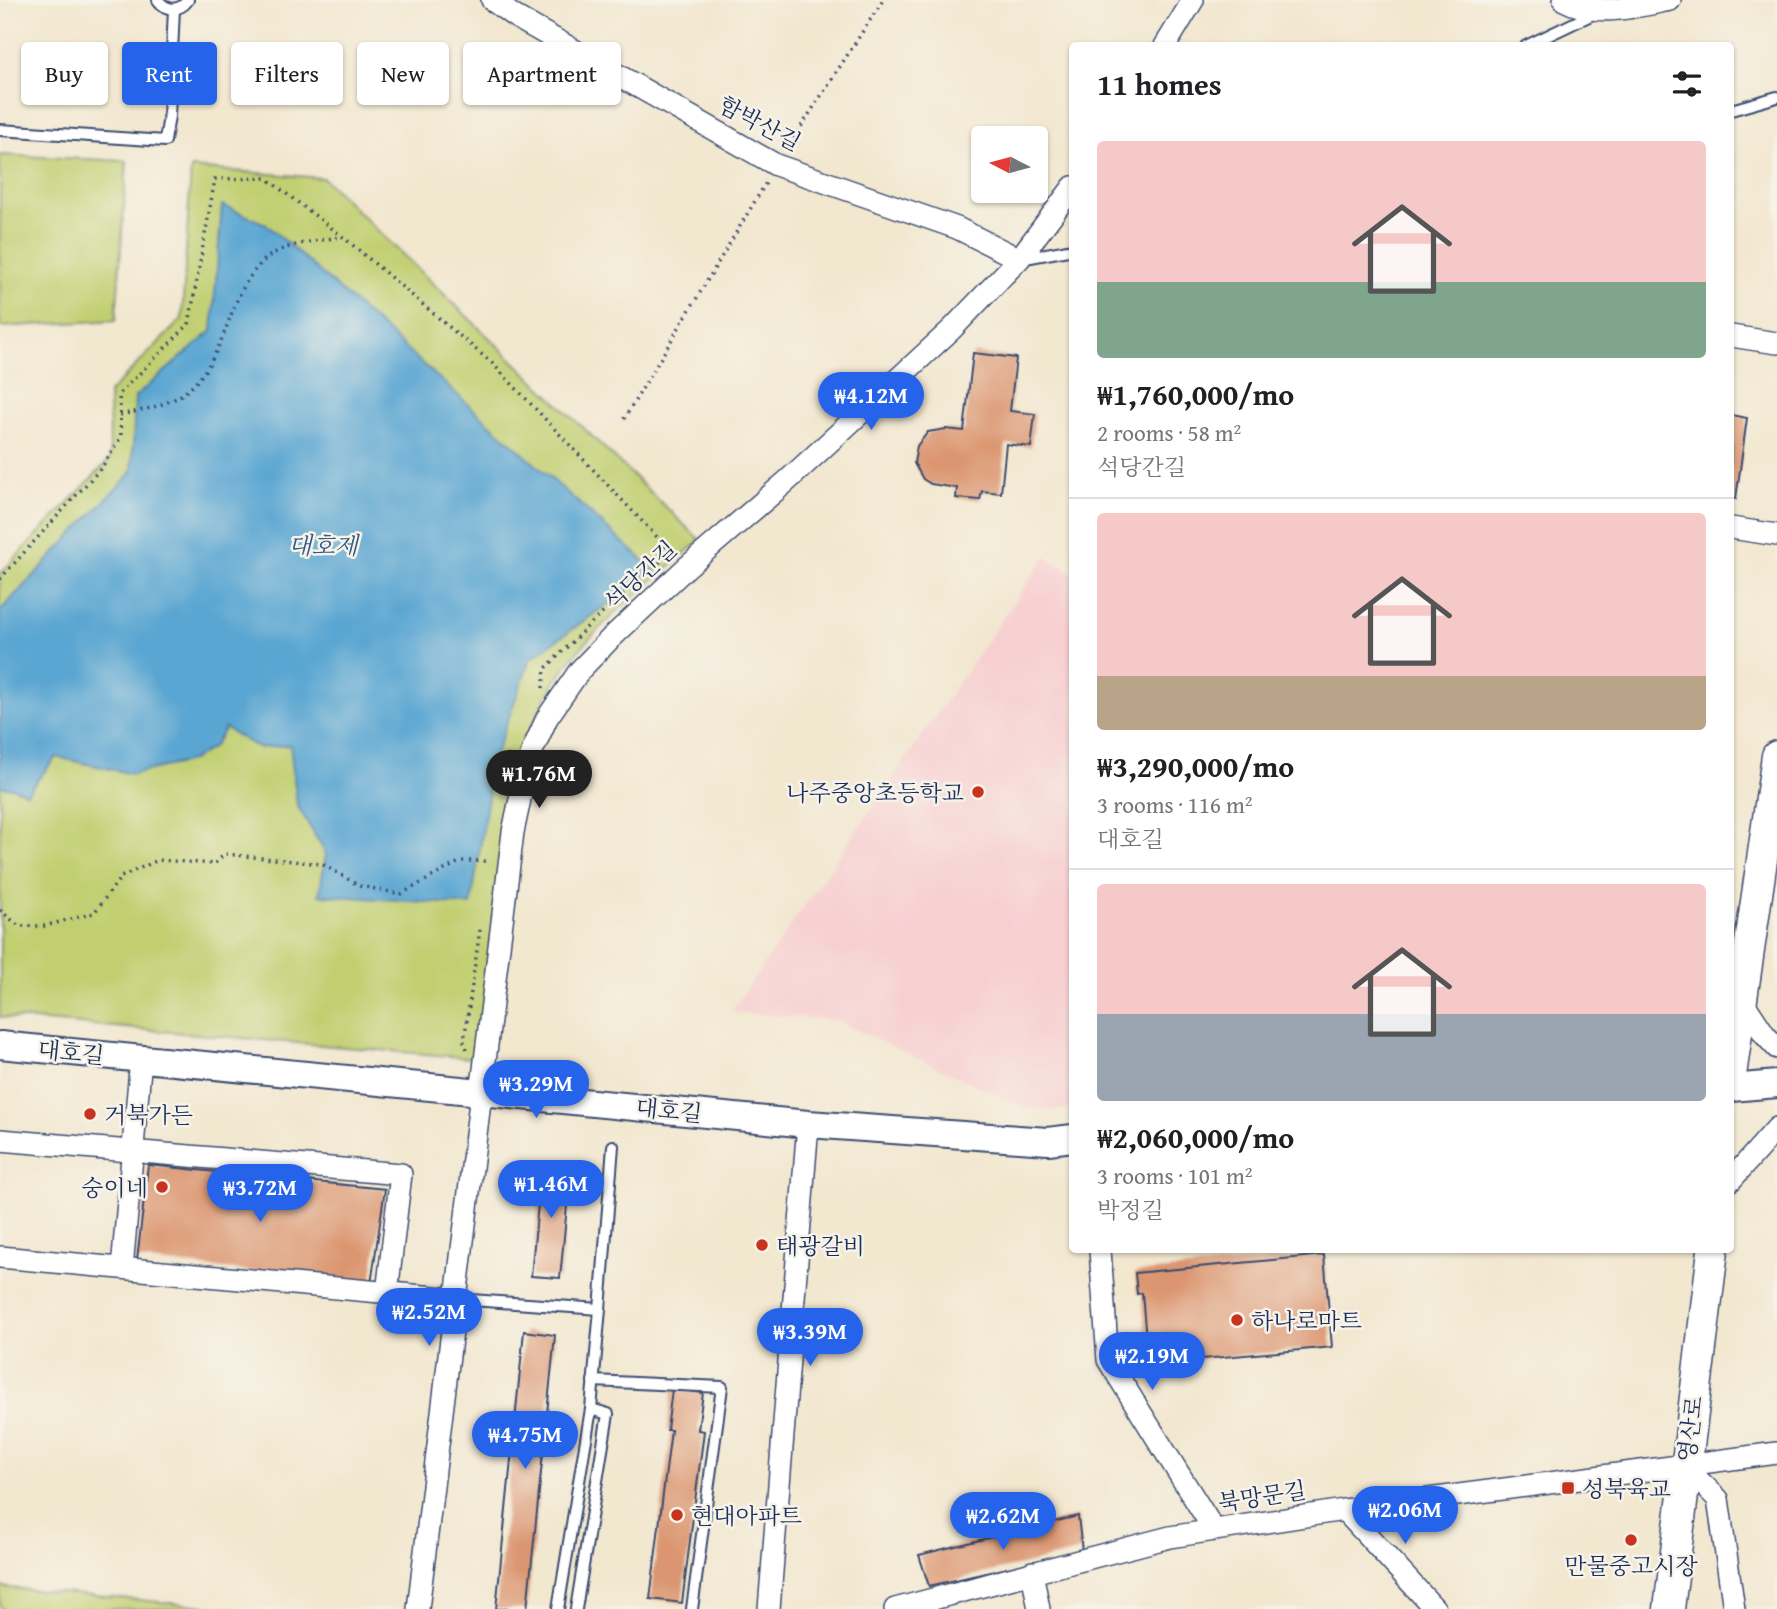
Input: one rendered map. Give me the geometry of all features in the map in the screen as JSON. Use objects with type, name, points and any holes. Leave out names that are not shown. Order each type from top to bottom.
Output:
[{"type":"main road","points":[[1734,1031],[1736,1002],[1777,756]]},
{"type":"main road","name":"영산로","points":[[1669,1609],[1713,1253]]},
{"type":"street","name":"함박산길","points":[[492,0],[514,16],[776,165],[957,228],[1018,259]]},
{"type":"street","points":[[1167,42],[1193,0]]},
{"type":"street","points":[[1564,0],[1579,8],[1598,11],[1670,0]]},
{"type":"street","name":"석당간길","points":[[418,1609],[513,832],[524,776],[533,749],[547,719],[580,670],[687,567],[826,445],[951,328],[1018,259],[1069,192]]},
{"type":"street","points":[[1734,336],[1777,343]]},
{"type":"street","points":[[1734,528],[1777,535]]},
{"type":"street","points":[[1736,1002],[1777,1048]]},
{"type":"street","name":"대호길","points":[[0,1045],[808,1124],[978,1137],[1069,1138]]},
{"type":"street","points":[[122,1268],[141,1058]]},
{"type":"street","points":[[1734,1088],[1777,1084]]},
{"type":"street","points":[[769,1609],[808,1124]]},
{"type":"street","points":[[1734,1177],[1777,1128]]},
{"type":"street","points":[[0,1140],[401,1174],[387,1293]]},
{"type":"street","points":[[1100,1253],[1108,1360],[1214,1530]]},
{"type":"street","points":[[0,1256],[456,1299]]},
{"type":"street","name":"북망문길","points":[[895,1609],[1170,1536],[1777,1453]]},
{"type":"street","points":[[1685,1466],[1718,1499],[1734,1609]]},
{"type":"street","points":[[1345,1510],[1434,1609]]},
{"type":"street","points":[[1032,1572],[1039,1609]]},
{"type":"lane","points":[[159,0],[163,5],[174,9],[188,0]]},
{"type":"lane","points":[[0,130],[165,141],[169,116],[174,9]]},
{"type":"lane","points":[[1534,42],[1598,11]]},
{"type":"lane","points":[[1734,109],[1777,97]]},
{"type":"lane","points":[[1018,259],[1069,250]]},
{"type":"lane","points":[[558,1609],[590,1409],[613,1146]]},
{"type":"lane","points":[[456,1299],[600,1309]]},
{"type":"lane","points":[[593,1381],[722,1387],[692,1609]]},
{"type":"lane","points":[[576,1609],[608,1414],[590,1409]]},
{"type":"path","points":[[624,419],[776,165],[883,0]]},
{"type":"path","points":[[0,579],[102,467],[121,437],[119,394],[190,324],[215,179],[266,178],[342,236],[493,363],[687,567]]},
{"type":"path","points":[[120,415],[177,398],[204,375],[239,295],[252,274],[269,256],[292,247],[342,236]]},
{"type":"path","points":[[0,910],[19,926],[44,926],[93,913],[121,877],[158,860],[214,864],[225,854],[322,864],[360,886],[401,894],[461,860],[490,861]]},
{"type":"shaded area","name":"나주중앙초등학교","points":[[1045,557],[1069,570],[1069,1108],[1025,1108],[835,1020],[731,1012]]},
{"type":"green space","points":[[0,155],[127,161],[116,320],[0,327]]},
{"type":"green space","points":[[191,168],[323,178],[700,540],[630,600],[580,648],[550,691],[530,731],[514,773],[481,1059],[0,1017],[0,574],[110,459],[109,393],[182,319]]},
{"type":"green space","points":[[0,1587],[235,1609],[0,1609]]},
{"type":"water","name":"대호제","points":[[222,205],[266,224],[655,571],[530,659],[494,759],[471,905],[319,895],[326,854],[297,805],[290,745],[258,748],[225,728],[214,746],[191,761],[132,774],[56,757],[27,793],[11,787],[0,787],[0,611],[132,472],[135,397],[212,331]]},
{"type":"building","points":[[973,353],[1016,358],[1010,411],[1035,414],[1031,447],[1006,444],[1001,493],[982,491],[980,500],[956,498],[957,488],[931,484],[923,479],[914,463],[917,446],[928,432],[946,429],[964,431]]},
{"type":"building","points":[[1734,416],[1747,418],[1734,499]]},
{"type":"building","points":[[542,1163],[571,1165],[560,1278],[531,1276]]},
{"type":"building","points":[[148,1165],[385,1189],[371,1284],[137,1260]]},
{"type":"building","name":"하나로마트","points":[[1324,1255],[1332,1347],[1148,1364],[1142,1293],[1137,1294],[1135,1273]]},
{"type":"building","points":[[524,1331],[555,1335],[527,1609],[496,1609]]},
{"type":"building","name":"현대아파트","points":[[672,1389],[703,1393],[698,1430],[704,1431],[682,1603],[650,1599],[671,1430],[667,1430]]},
{"type":"building","points":[[1078,1516],[1082,1551],[929,1586],[919,1555]]},
{"type":"place","name":"나주중앙초등학교","points":[[978,792]]},
{"type":"place","name":"거북가든","points":[[90,1114]]},
{"type":"place","name":"숭이네","points":[[162,1187]]},
{"type":"place","name":"태광갈비","points":[[762,1245]]},
{"type":"place","name":"하나로마트","points":[[1237,1320]]},
{"type":"place","name":"성북육교","points":[[1568,1488]]},
{"type":"place","name":"현대아파트","points":[[677,1515]]},
{"type":"place","name":"만물중고시장","points":[[1631,1540]]}]
